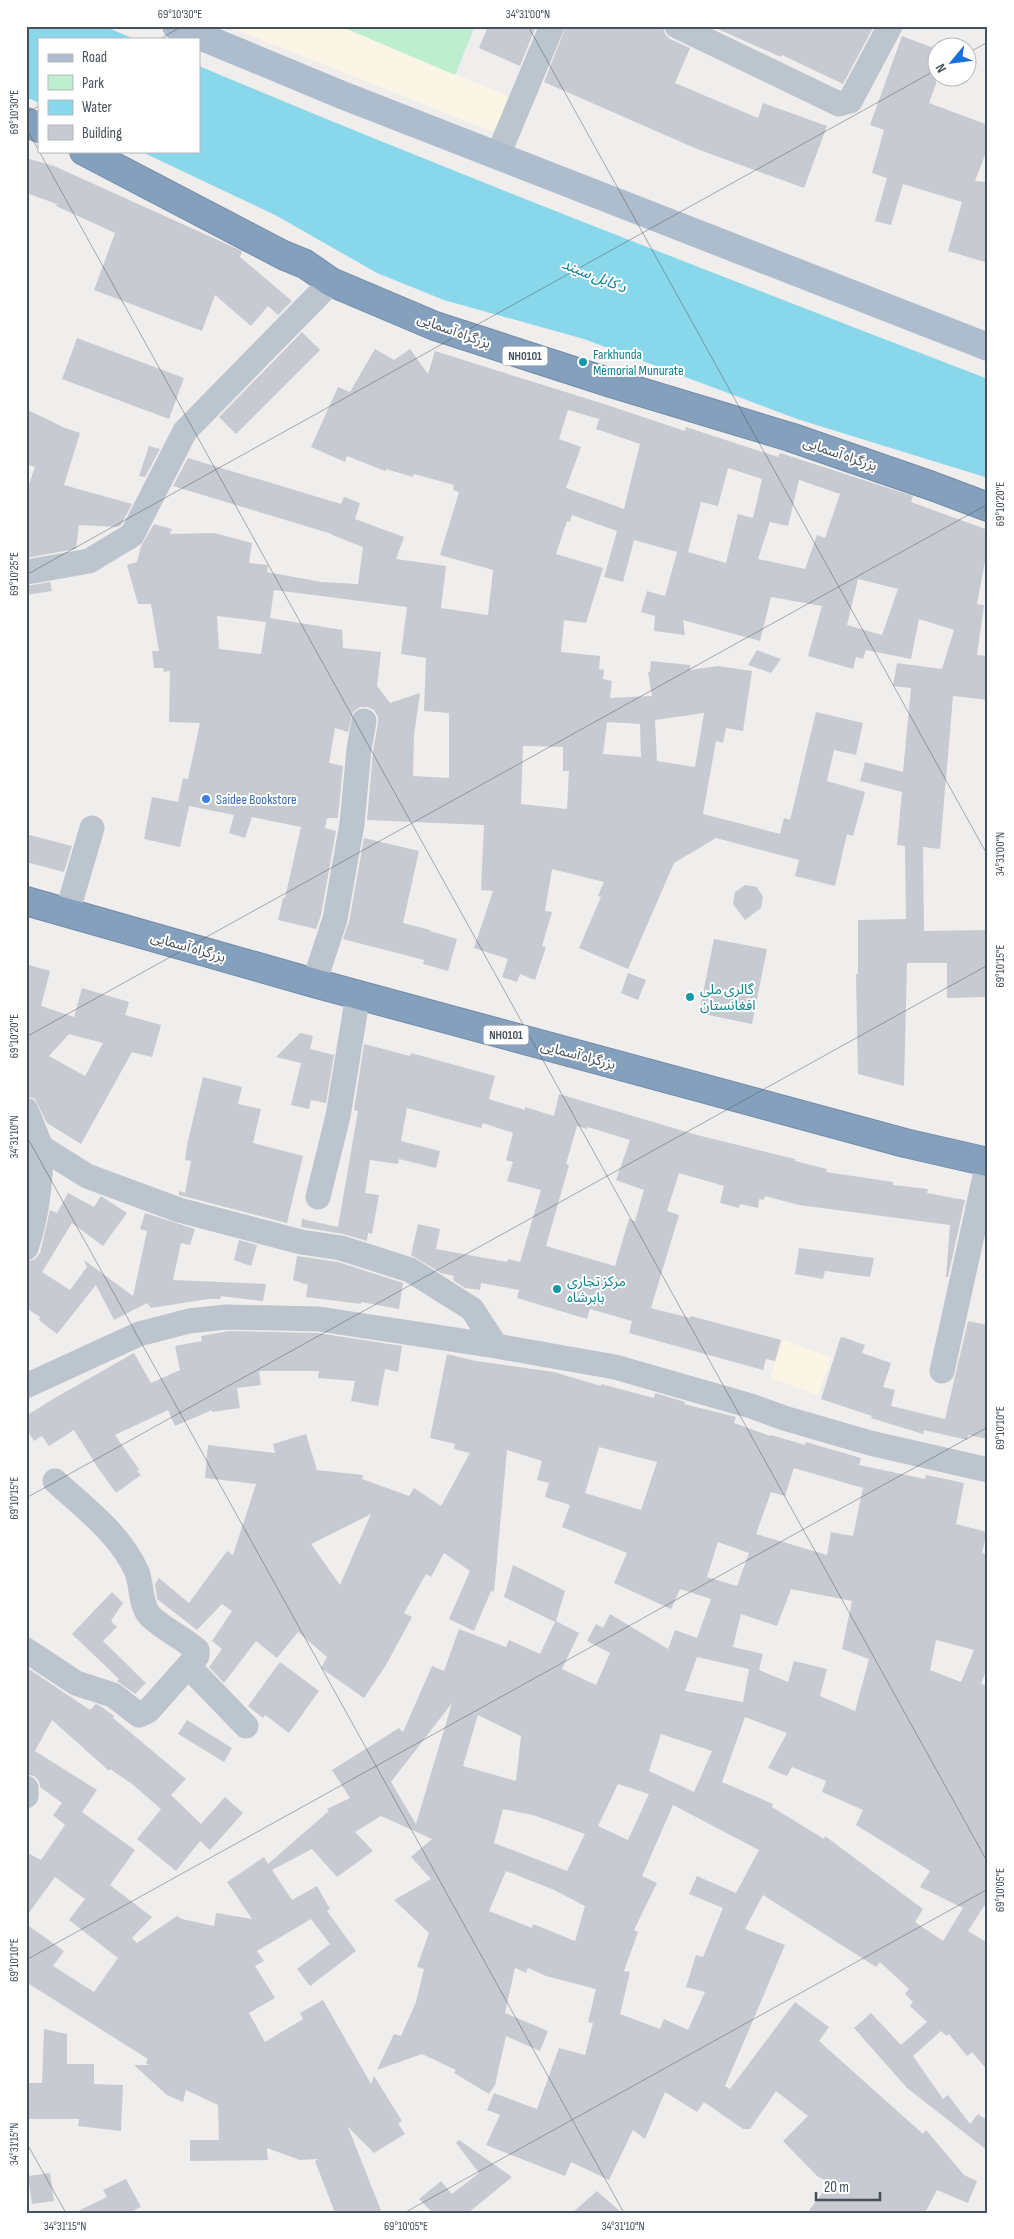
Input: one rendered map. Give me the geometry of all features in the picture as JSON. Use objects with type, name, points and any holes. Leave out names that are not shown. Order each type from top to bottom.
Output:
[{"type":"highway","points":[[26,122],[38,128]]},
{"type":"highway","name":"بزرگراه آسمایی","points":[[86,152],[282,255],[305,264],[331,282],[435,326],[611,383],[790,437],[988,507]]},
{"type":"highway","name":"بزرگراه آسمایی","points":[[26,902],[314,984],[895,1141],[988,1162]]},
{"type":"main road","points":[[176,26],[342,95],[988,347]]},
{"type":"street","points":[[498,155],[552,26]]},
{"type":"street","points":[[677,26],[839,104],[850,101],[890,26]]},
{"type":"street","points":[[27,572],[89,561],[132,535],[185,431],[331,282]]},
{"type":"street","points":[[314,984],[334,919],[352,824],[359,749],[364,721]]},
{"type":"street","points":[[67,913],[92,828]]},
{"type":"street","points":[[318,1197],[338,1116],[358,995]]},
{"type":"street","points":[[26,1110],[41,1147],[42,1175],[32,1230],[26,1248]]},
{"type":"street","points":[[41,1147],[87,1176],[179,1210],[301,1242],[341,1248],[410,1270],[472,1309],[496,1346]]},
{"type":"street","points":[[942,1371],[988,1162]]},
{"type":"street","points":[[26,1386],[139,1334],[189,1321],[226,1317],[320,1319],[496,1346],[615,1367],[870,1443],[988,1470]]},
{"type":"street","points":[[26,1650],[76,1683],[114,1695],[139,1715],[148,1711],[197,1656],[197,1650],[150,1616],[145,1606],[137,1573],[123,1550],[104,1525],[55,1481]]},
{"type":"street","points":[[188,1666],[246,1726]]},
{"type":"street","points":[[26,1788],[26,1796]]},
{"type":"shaded area","points":[[227,26],[340,26],[510,97],[496,133]]},
{"type":"shaded area","points":[[783,1340],[831,1357],[818,1395],[770,1378]]},
{"type":"green space","points":[[340,26],[475,26],[455,75]]},
{"type":"water","points":[[26,26],[104,26],[132,38],[38,38],[38,103],[26,97]]},
{"type":"water","name":"د کابل سيند","points":[[200,66],[494,186],[988,379],[988,478],[797,419],[584,339],[444,300],[377,273],[277,216],[142,152],[200,152]]},
{"type":"building","points":[[488,26],[536,26],[520,66],[479,48]]},
{"type":"building","points":[[566,26],[663,26],[665,34],[670,39],[690,48],[675,83],[758,118],[763,103],[827,126],[804,188],[697,149],[544,82]]},
{"type":"building","points":[[711,26],[874,26],[843,84],[782,55],[781,57]]},
{"type":"building","points":[[902,36],[926,45],[926,88],[935,88],[929,103],[988,125],[988,147],[975,181],[988,182],[988,263],[948,251],[962,202],[903,184],[891,225],[875,221],[887,178],[872,173],[884,130],[870,125]]},
{"type":"building","points":[[26,158],[54,166],[242,251],[240,257],[292,301],[278,315],[268,306],[251,326],[215,295],[202,331],[94,290],[115,233],[56,206],[57,204],[26,193]]},
{"type":"building","points":[[302,332],[320,350],[236,434],[219,417]]},
{"type":"building","points":[[77,338],[184,378],[169,419],[62,379]]},
{"type":"building","points":[[375,349],[394,360],[410,349],[428,374],[435,351],[604,404],[685,431],[686,427],[778,457],[780,453],[913,496],[911,502],[988,530],[988,557],[986,556],[977,604],[984,605],[977,655],[988,656],[988,700],[953,696],[940,849],[923,847],[924,931],[988,930],[988,997],[947,998],[947,963],[907,963],[904,1086],[858,1074],[856,974],[858,974],[858,920],[906,919],[905,846],[897,845],[902,792],[860,781],[865,762],[903,772],[911,688],[893,686],[897,663],[942,669],[954,630],[919,619],[911,659],[866,650],[863,659],[856,657],[853,669],[808,656],[822,606],[771,597],[760,641],[683,620],[685,635],[654,631],[655,616],[641,612],[647,591],[665,596],[677,552],[634,540],[623,582],[604,577],[617,531],[572,515],[570,522],[567,521],[556,554],[603,568],[586,623],[564,620],[561,652],[600,656],[599,669],[604,670],[603,679],[612,681],[610,698],[652,696],[648,672],[650,672],[651,661],[690,665],[690,670],[718,666],[752,671],[743,731],[726,728],[723,743],[716,741],[703,814],[780,834],[784,818],[790,820],[816,712],[863,723],[856,755],[834,750],[827,781],[865,792],[853,836],[847,834],[835,886],[795,876],[799,860],[716,838],[674,863],[628,969],[579,948],[601,897],[598,896],[604,882],[552,869],[545,911],[552,912],[542,946],[546,947],[535,980],[520,974],[517,982],[502,977],[508,959],[474,948],[493,891],[481,890],[484,825],[367,820],[378,717],[374,710],[367,707],[360,707],[353,712],[348,732],[335,728],[329,763],[343,766],[338,818],[327,818],[325,828],[336,831],[321,915],[316,929],[278,920],[283,898],[285,898],[301,827],[252,817],[245,838],[229,833],[234,815],[189,806],[180,847],[144,839],[152,797],[178,802],[183,778],[188,779],[200,723],[169,722],[170,671],[164,672],[163,668],[154,668],[152,651],[159,651],[151,604],[138,604],[127,565],[137,562],[141,546],[154,524],[172,529],[170,534],[214,533],[252,543],[249,563],[268,565],[267,572],[321,582],[358,584],[363,547],[332,534],[173,486],[188,458],[341,504],[344,497],[360,503],[355,519],[404,537],[396,559],[446,566],[441,608],[488,615],[493,570],[440,555],[459,492],[453,490],[454,485],[414,474],[413,477],[386,469],[385,471],[347,456],[345,462],[311,447],[338,387],[350,392]],"holes":[[[604,404],[596,429],[640,444],[624,509],[566,488],[581,447],[559,439],[568,410],[599,419]],[[728,468],[762,479],[753,518],[738,514],[726,563],[688,552],[701,502],[718,506]],[[799,480],[840,494],[825,538],[817,535],[805,569],[758,559],[770,522],[788,526]],[[858,579],[898,589],[882,635],[847,625]],[[274,590],[407,607],[401,654],[426,658],[424,711],[449,713],[449,778],[413,776],[414,735],[420,693],[390,703],[377,686],[381,652],[343,648],[342,630],[270,618]],[[217,616],[266,622],[261,654],[219,649]],[[704,713],[695,767],[657,761],[655,720]],[[607,722],[640,724],[641,757],[603,754]],[[523,746],[563,747],[563,771],[569,771],[567,809],[521,804]]]},
{"type":"building","points":[[26,409],[65,428],[80,433],[64,485],[132,504],[121,525],[118,527],[79,525],[76,549],[26,558],[26,493],[35,467],[26,464]]},
{"type":"building","points":[[149,446],[160,449],[145,477],[139,476]]},
{"type":"building","points":[[50,582],[52,591],[26,595],[26,586]]},
{"type":"building","points":[[757,650],[781,659],[771,673],[748,665]]},
{"type":"building","points":[[26,834],[72,846],[64,872],[26,862]]},
{"type":"building","points":[[364,838],[419,851],[403,923],[457,939],[448,971],[423,964],[424,960],[343,939],[349,922]]},
{"type":"building","points":[[745,885],[757,887],[763,897],[761,908],[745,920],[733,904],[735,892]]},
{"type":"building","points":[[714,939],[767,949],[752,1024],[699,1013]]},
{"type":"building","points":[[26,964],[50,971],[41,1006],[74,1017],[82,988],[129,1002],[125,1015],[161,1025],[152,1057],[132,1052],[81,1144],[47,1123],[35,1099],[26,1096]],"holes":[[[69,1034],[103,1043],[85,1076],[49,1056]]]},
{"type":"building","points":[[628,973],[646,980],[638,1000],[621,993]]},
{"type":"building","points":[[300,1033],[313,1036],[310,1049],[334,1055],[326,1103],[311,1100],[309,1109],[291,1105],[301,1063],[276,1057]]},
{"type":"building","points":[[364,1044],[410,1056],[411,1053],[495,1076],[489,1099],[525,1110],[525,1107],[554,1116],[559,1094],[697,1135],[795,1159],[795,1161],[827,1169],[826,1172],[893,1182],[893,1185],[928,1189],[927,1193],[965,1200],[948,1277],[946,1277],[950,1225],[799,1205],[765,1196],[764,1200],[759,1199],[758,1208],[740,1204],[739,1208],[720,1203],[724,1186],[679,1173],[667,1211],[679,1215],[651,1308],[690,1318],[691,1316],[781,1340],[775,1361],[766,1359],[763,1370],[629,1333],[632,1321],[590,1309],[587,1319],[517,1298],[519,1290],[481,1283],[480,1290],[465,1288],[453,1280],[454,1276],[441,1273],[411,1255],[418,1224],[440,1229],[436,1249],[507,1262],[508,1259],[520,1262],[541,1190],[507,1181],[513,1162],[506,1160],[513,1133],[483,1123],[481,1128],[407,1108],[401,1141],[440,1151],[436,1168],[399,1159],[398,1164],[370,1160],[365,1193],[379,1195],[372,1234],[368,1233],[367,1241],[343,1234],[301,1227],[302,1219],[338,1227],[358,1111],[354,1110]],"holes":[[[577,1126],[587,1129],[588,1127],[630,1140],[616,1180],[644,1190],[635,1221],[629,1219],[615,1266],[546,1246],[569,1165],[566,1164]]]},
{"type":"building","points":[[203,1077],[242,1087],[238,1104],[261,1109],[253,1143],[303,1156],[287,1223],[179,1195],[179,1191],[185,1193],[191,1161],[185,1160],[187,1145]]},
{"type":"building","points":[[68,1193],[94,1207],[101,1196],[127,1213],[103,1246],[72,1223],[42,1272],[70,1290],[87,1267],[84,1260],[133,1296],[147,1231],[140,1229],[145,1213],[195,1229],[190,1245],[181,1243],[173,1280],[266,1284],[263,1301],[221,1296],[220,1299],[208,1299],[151,1308],[147,1303],[114,1320],[96,1285],[57,1334],[39,1320],[40,1317],[26,1308],[26,1262],[35,1259],[40,1253],[50,1210],[57,1213]]},
{"type":"building","points":[[239,1240],[257,1245],[251,1266],[234,1260]]},
{"type":"building","points":[[799,1248],[874,1258],[870,1277],[825,1271],[823,1279],[795,1274]]},
{"type":"building","points":[[297,1256],[338,1262],[403,1283],[399,1309],[361,1302],[361,1304],[306,1297],[308,1285],[293,1280]]},
{"type":"building","points":[[968,1321],[988,1325],[988,1439],[968,1435],[967,1440],[924,1430],[923,1434],[871,1418],[872,1416],[821,1399],[842,1337],[865,1345],[862,1353],[891,1363],[883,1387],[895,1390],[891,1406],[945,1419]]},
{"type":"building","points":[[229,1331],[318,1333],[402,1346],[398,1372],[385,1369],[378,1406],[351,1401],[355,1381],[318,1378],[319,1371],[259,1371],[261,1385],[237,1388],[240,1408],[212,1412],[212,1410],[175,1426],[168,1410],[115,1435],[141,1475],[116,1493],[74,1430],[49,1446],[42,1436],[34,1441],[26,1428],[26,1416],[134,1353],[151,1383],[180,1370],[175,1346],[202,1341],[201,1336]]},
{"type":"building","points":[[447,1354],[476,1361],[554,1372],[601,1386],[601,1384],[654,1398],[655,1393],[685,1402],[684,1404],[736,1417],[734,1423],[770,1436],[805,1445],[806,1442],[861,1458],[859,1465],[925,1479],[926,1475],[964,1483],[956,1524],[987,1532],[982,1553],[988,1555],[988,1666],[981,1684],[988,1686],[988,1900],[968,1931],[988,1943],[988,2071],[972,2052],[967,2056],[949,2034],[947,2036],[941,2031],[913,2056],[943,2099],[948,2095],[970,2124],[978,2114],[988,2121],[988,2151],[907,2088],[854,2028],[871,2013],[901,2045],[927,2022],[910,2006],[913,2002],[905,1994],[909,1989],[880,1962],[876,1967],[763,1895],[745,1929],[785,1945],[725,2086],[730,2089],[795,2002],[829,2027],[819,2041],[923,2134],[926,2130],[964,2175],[977,2181],[968,2203],[937,2190],[925,2213],[807,2213],[830,2183],[817,2176],[783,2141],[808,2116],[776,2091],[750,2129],[743,2129],[704,2102],[697,2112],[665,2092],[645,2139],[633,2130],[609,2180],[571,2162],[565,2176],[486,2145],[500,2115],[487,2110],[494,2093],[537,2109],[559,2048],[585,2055],[593,2023],[588,2022],[596,1989],[546,1976],[528,1968],[526,1973],[515,1968],[505,2013],[548,2031],[540,2051],[506,2036],[495,2085],[489,2094],[454,2073],[456,2070],[422,2054],[377,2070],[394,2034],[401,2036],[416,2002],[424,1969],[417,1967],[429,1933],[394,1900],[431,1879],[411,1857],[432,1839],[381,1816],[355,1832],[373,1851],[337,1877],[312,1849],[272,1870],[292,1900],[317,1886],[330,1909],[327,1911],[356,1951],[310,1986],[297,1969],[330,1944],[311,1919],[257,1951],[264,1961],[255,1966],[275,1998],[249,2013],[265,2042],[303,2019],[300,2013],[323,2000],[371,2084],[374,2076],[402,2121],[398,2123],[405,2134],[374,2153],[348,2127],[382,2213],[335,2213],[315,2161],[319,2159],[300,2160],[267,2148],[268,2160],[190,2161],[190,2140],[219,2140],[218,2105],[186,2090],[183,2102],[167,2095],[134,2065],[149,2065],[146,2063],[148,2059],[26,1982],[26,1924],[64,1951],[53,1966],[94,1992],[118,1958],[69,1920],[85,1899],[55,1877],[26,1917],[26,1852],[41,1860],[65,1825],[53,1815],[62,1803],[40,1787],[39,1781],[34,1776],[26,1774],[26,1667],[90,1710],[96,1704],[102,1707],[186,1779],[171,1795],[201,1824],[225,1797],[243,1813],[210,1850],[200,1841],[176,1871],[137,1839],[161,1809],[132,1784],[110,1769],[109,1771],[52,1720],[35,1751],[97,1790],[82,1812],[135,1850],[110,1885],[152,1917],[132,1938],[137,1943],[177,1916],[182,1919],[214,1926],[216,1913],[252,1919],[227,1882],[264,1857],[268,1864],[329,1811],[327,1809],[350,1798],[332,1770],[399,1728],[403,1732],[432,1666],[444,1671],[459,1629],[506,1647],[509,1640],[540,1654],[555,1622],[504,1597],[513,1565],[565,1591],[556,1621],[579,1633],[562,1669],[596,1685],[610,1653],[587,1641],[596,1624],[603,1628],[610,1614],[668,1649],[675,1630],[697,1638],[711,1599],[680,1589],[671,1609],[614,1583],[627,1553],[562,1527],[570,1505],[545,1497],[549,1483],[537,1480],[542,1461],[507,1450],[494,1592],[491,1591],[474,1631],[449,1619],[470,1571],[444,1553],[431,1577],[426,1574],[404,1613],[412,1617],[386,1665],[364,1698],[321,1668],[327,1657],[298,1632],[277,1658],[256,1641],[224,1683],[209,1667],[222,1649],[212,1641],[232,1611],[222,1604],[197,1630],[157,1599],[155,1584],[159,1578],[189,1603],[227,1551],[233,1555],[256,1484],[205,1478],[208,1445],[275,1453],[273,1444],[306,1434],[317,1470],[363,1475],[362,1479],[409,1496],[414,1488],[441,1506],[470,1453],[454,1449],[455,1444],[430,1438]],"holes":[[[599,1447],[657,1462],[641,1510],[585,1493]],[[794,1468],[863,1488],[853,1536],[831,1532],[827,1555],[756,1534],[771,1492],[785,1496]],[[371,1514],[340,1585],[311,1544]],[[718,1542],[749,1553],[737,1586],[707,1577]],[[791,1589],[852,1601],[842,1649],[869,1659],[855,1711],[820,1696],[827,1669],[794,1661],[788,1682],[759,1670],[763,1654],[733,1647],[741,1614],[777,1626]],[[936,1640],[974,1650],[961,1682],[930,1670]],[[697,1657],[749,1669],[743,1702],[685,1691]],[[452,1703],[416,1824],[391,1782]],[[478,1715],[521,1736],[516,1781],[463,1766]],[[745,1717],[787,1733],[768,1768],[787,1776],[792,1767],[826,1781],[822,1792],[863,1810],[856,1825],[930,1871],[920,1887],[963,1908],[943,1941],[915,1922],[923,1909],[825,1836],[824,1839],[772,1807],[773,1804],[722,1782]],[[661,1734],[712,1751],[694,1792],[649,1771]],[[618,1784],[649,1794],[628,1840],[598,1826]],[[673,1805],[759,1850],[736,1893],[697,1876],[689,1894],[723,1908],[703,1957],[696,1955],[686,1987],[705,1992],[688,2030],[664,2019],[660,2029],[620,2014],[630,1972],[624,1971],[638,1932],[634,1930],[657,1883],[642,1876]],[[503,1809],[533,1815],[585,1834],[567,1871],[494,1843]],[[506,1871],[552,1889],[585,1906],[575,1941],[533,1924],[532,1928],[489,1911]]]},
{"type":"building","points":[[112,1592],[123,1603],[111,1621],[117,1627],[103,1641],[146,1683],[135,1694],[117,1681],[119,1679],[72,1634]]},
{"type":"building","points":[[280,1662],[319,1691],[289,1733],[265,1715],[263,1718],[248,1706]]},
{"type":"building","points":[[187,1720],[232,1748],[224,1762],[178,1734]]},
{"type":"building","points":[[44,2029],[67,2034],[67,2064],[94,2064],[94,2084],[123,2085],[121,2131],[78,2126],[79,2119],[26,2119],[26,2083],[42,2083]]},
{"type":"building","points":[[459,2140],[512,2177],[468,2213],[429,2213],[431,2211],[419,2199],[441,2181],[452,2194],[479,2173],[456,2143]]},
{"type":"building","points":[[50,2173],[54,2201],[32,2204],[28,2176]]},
{"type":"building","points":[[126,2179],[141,2207],[129,2213],[74,2213],[107,2197],[103,2190]]},
{"type":"building","points":[[597,2191],[622,2213],[572,2213]]},
{"type":"place","name":"Farkhunda Memorial Munurate","points":[[583,362]]},
{"type":"place","name":"Saidee Bookstore","points":[[206,799]]},
{"type":"place","name":"گالری ملی افغانستان","points":[[690,997]]},
{"type":"place","name":"مرکز تجاری بابرشاه","points":[[557,1289]]}]
